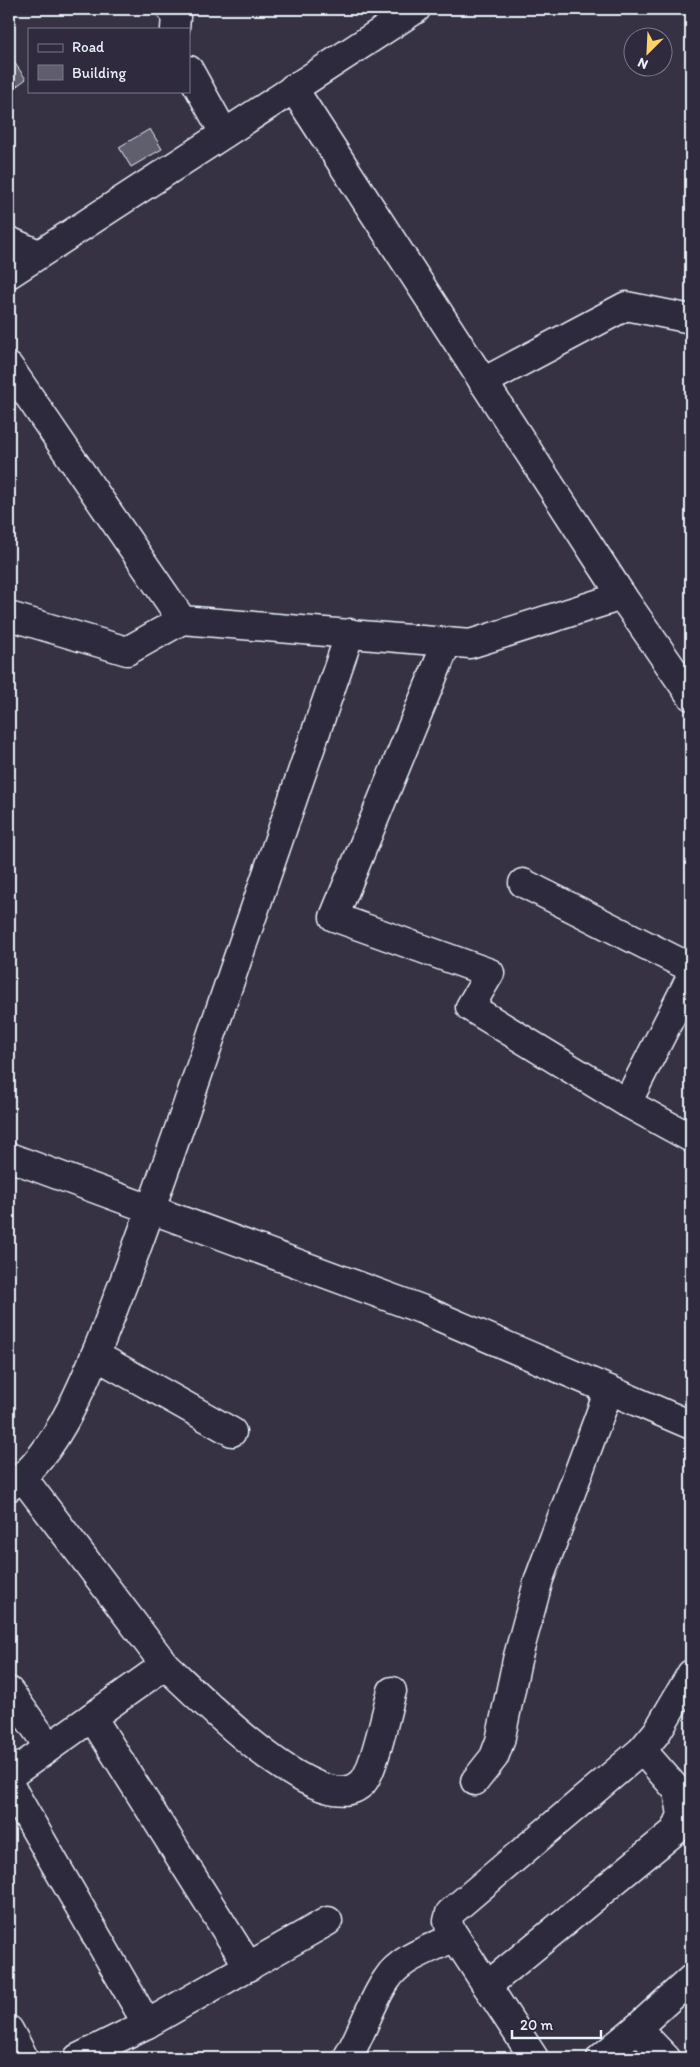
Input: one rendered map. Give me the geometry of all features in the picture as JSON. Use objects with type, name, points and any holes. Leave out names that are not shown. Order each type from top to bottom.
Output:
[{"type":"street","points":[[171,9],[176,17],[175,28]]},
{"type":"street","points":[[9,274],[416,9]]},
{"type":"street","points":[[190,72],[224,133]]},
{"type":"street","points":[[293,88],[622,596],[691,696]]},
{"type":"street","points":[[9,241],[38,254]]},
{"type":"street","points":[[483,382],[626,306],[691,319]]},
{"type":"street","points":[[9,367],[182,620]]},
{"type":"street","points":[[9,616],[128,650],[182,620],[470,644],[622,596]]},
{"type":"street","points":[[350,634],[152,1208],[95,1355],[61,1425],[45,1451],[16,1482],[165,1665],[271,1760],[320,1786],[341,1792],[352,1790],[364,1781],[379,1739],[392,1691]]},
{"type":"street","points":[[447,642],[334,917],[490,973],[470,1007],[628,1103],[691,1138]]},
{"type":"street","points":[[523,883],[691,968]]},
{"type":"street","points":[[628,1103],[691,977]]},
{"type":"street","points":[[9,1157],[152,1208],[421,1309],[691,1425]]},
{"type":"street","points":[[95,1355],[232,1432]]},
{"type":"street","points":[[475,1782],[494,1757],[500,1741],[517,1660],[539,1579],[609,1390]]},
{"type":"street","points":[[9,1772],[16,1771],[165,1665]]},
{"type":"street","points":[[534,2058],[455,1937],[448,1921],[453,1908],[642,1750],[656,1732],[691,1674]]},
{"type":"street","points":[[9,1691],[50,1747]]},
{"type":"street","points":[[92,1717],[249,1967]]},
{"type":"street","points":[[488,1986],[675,1830],[682,1815],[678,1790],[642,1750]]},
{"type":"street","points":[[9,1784],[147,2024]]},
{"type":"street","points":[[78,2058],[147,2024],[328,1921]]},
{"type":"street","points":[[347,2058],[356,2044],[387,1979],[396,1968],[413,1957],[455,1937]]},
{"type":"street","points":[[600,2058],[691,1980]]},
{"type":"street","points":[[637,2028],[666,2058]]},
{"type":"street","points":[[9,2030],[24,2058]]},
{"type":"building","points":[[9,55],[26,79],[9,92]]},
{"type":"building","points":[[150,129],[162,149],[131,167],[119,147]]}]
